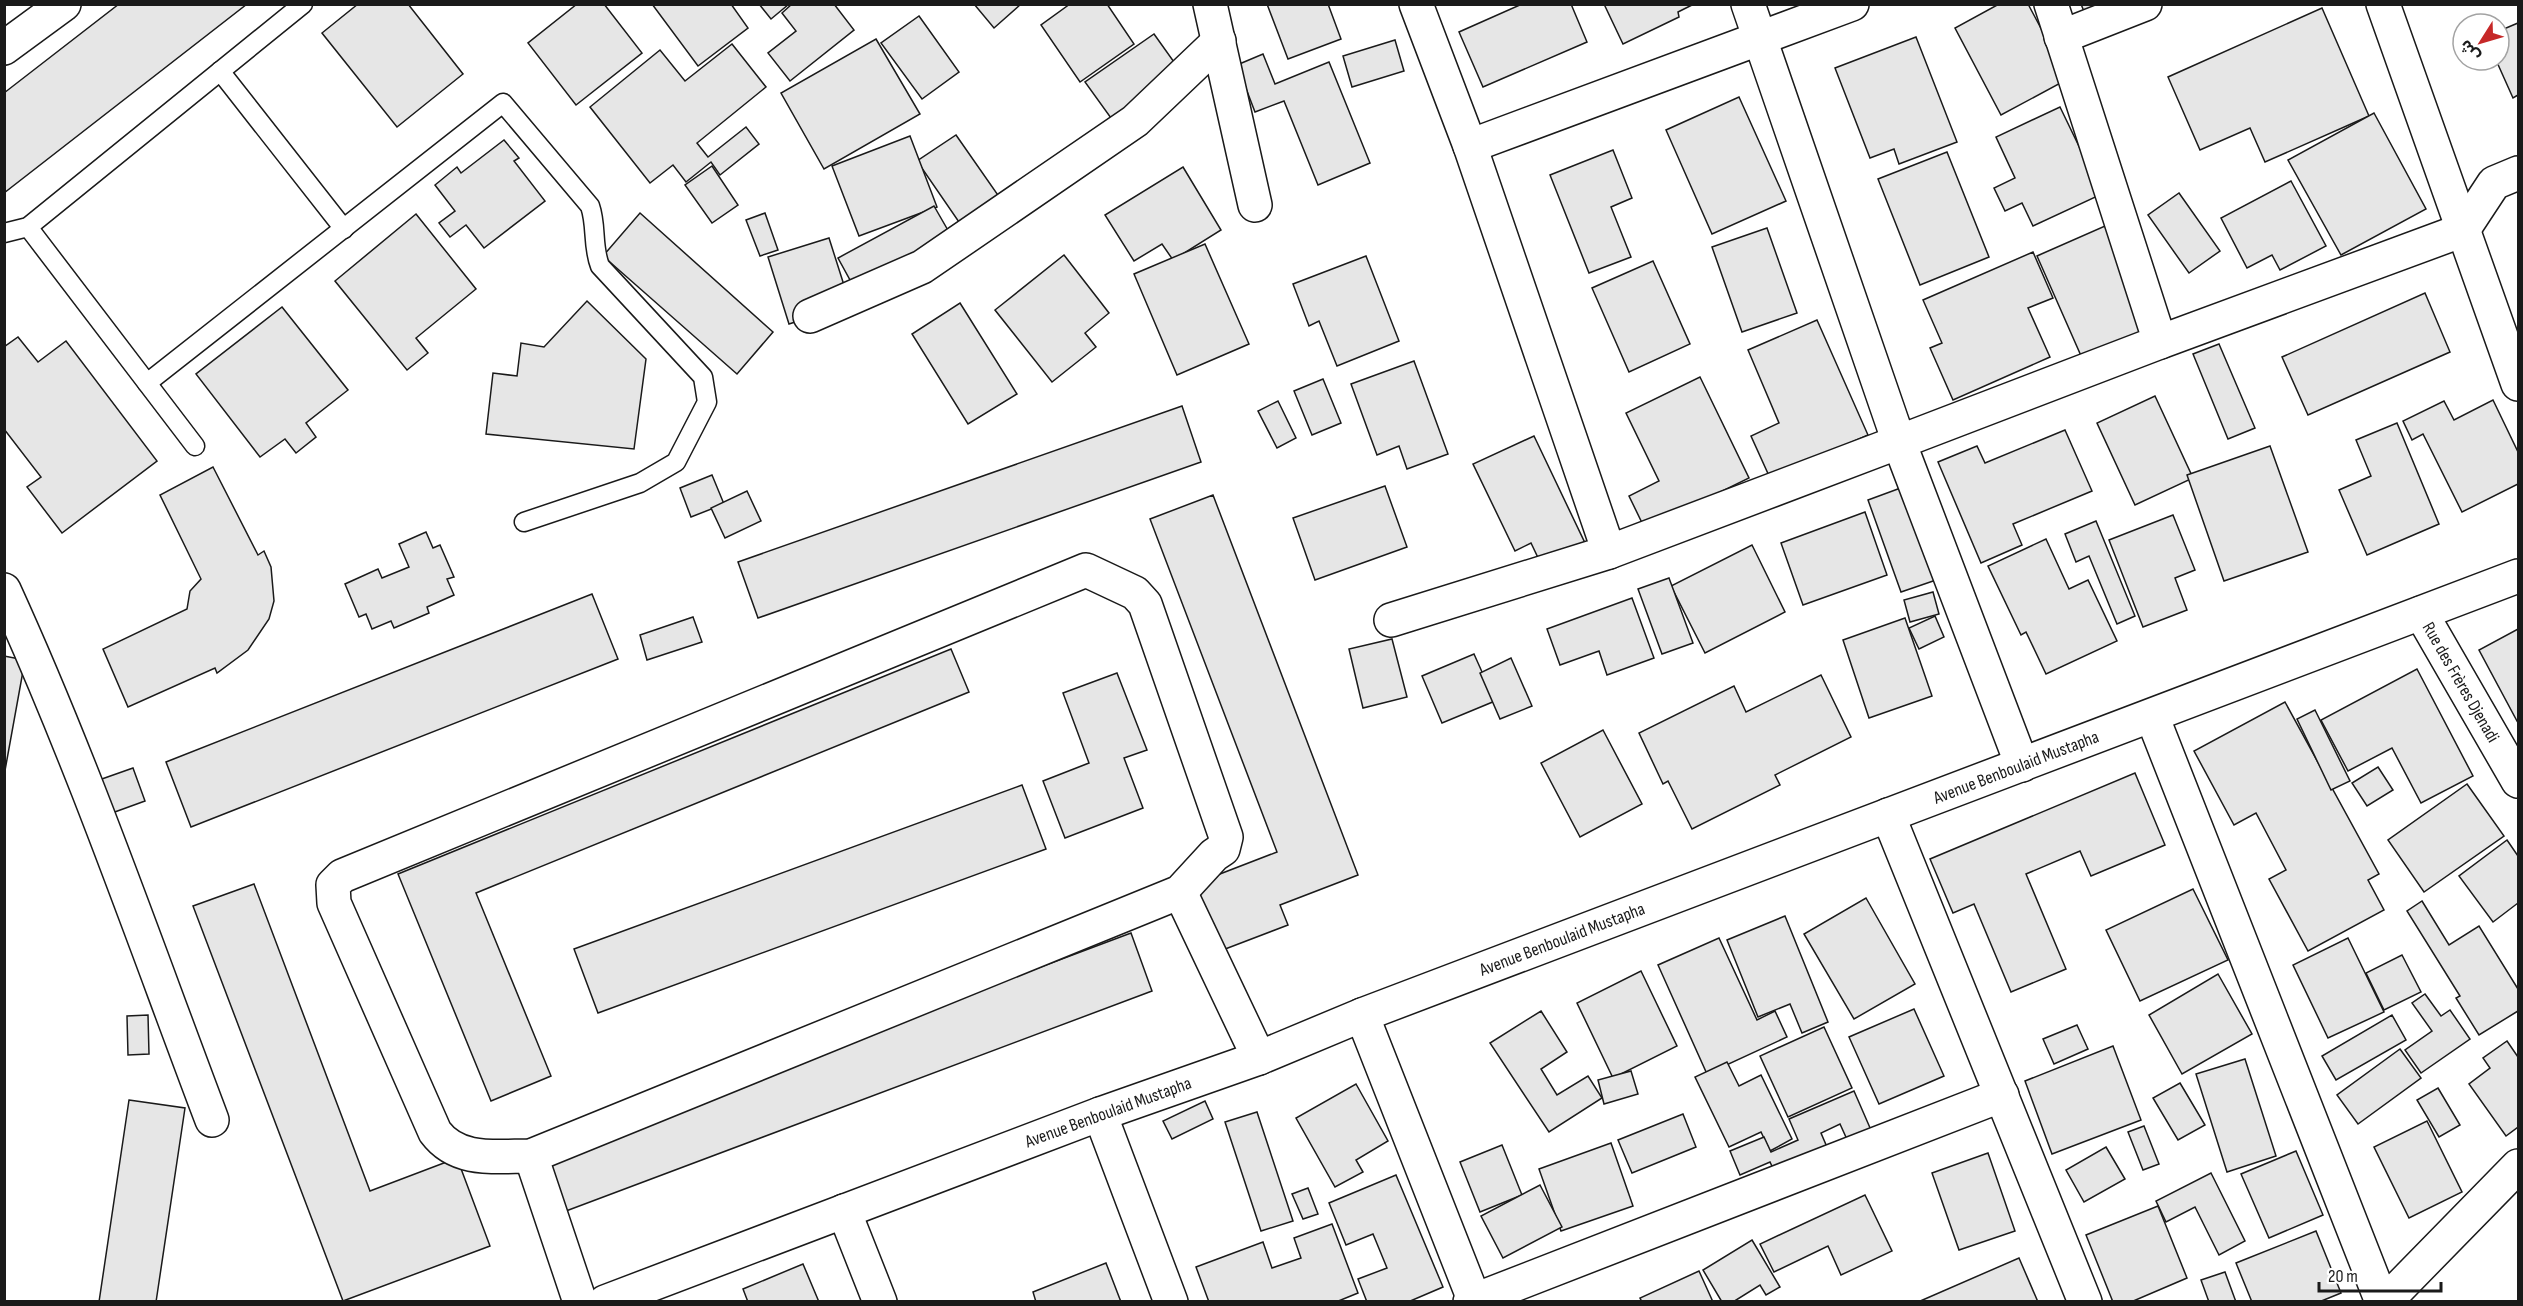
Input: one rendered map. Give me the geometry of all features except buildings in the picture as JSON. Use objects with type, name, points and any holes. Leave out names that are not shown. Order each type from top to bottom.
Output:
[{"type":"street","points":[[1210,4],[1255,205]]},
{"type":"street","points":[[1416,4],[1470,146],[1609,552]]},
{"type":"street","points":[[1748,4],[1899,442],[2022,765]]},
{"type":"street","points":[[1470,146],[1852,4]]},
{"type":"street","points":[[2051,4],[2160,342]]},
{"type":"street","points":[[2061,37],[2145,4]]},
{"type":"street","points":[[2383,4],[2518,384]]},
{"type":"street","points":[[4,48],[62,5]]},
{"type":"street","points":[[810,316],[922,267],[1135,122],[1219,41]]},
{"type":"street","points":[[1391,620],[1609,552],[2160,342],[2463,230],[2494,183],[2518,173]]},
{"type":"street","points":[[1086,570],[1135,593],[1145,604],[1226,837],[1223,849],[1214,855],[1180,892],[531,1156],[473,1156],[443,1143],[435,1132],[334,903],[333,885],[342,876],[1086,570]]},
{"type":"street","name":"Avenue Benboulaid Mustapha","points":[[605,1302],[1100,1114],[1259,1058],[1362,1015],[2518,576]]},
{"type":"street","points":[[4,590],[32,651],[90,796],[212,1120]]},
{"type":"street","name":"Rue des Frères Djenadi","points":[[2421,613],[2518,781]]},
{"type":"street","points":[[2152,716],[2384,1302],[2518,1166]]},
{"type":"street","points":[[1888,815],[2085,1302]]},
{"type":"street","points":[[1180,892],[1259,1058]]},
{"type":"street","points":[[1362,1015],[1473,1301],[2001,1095]]},
{"type":"street","points":[[1100,1114],[1171,1302]]},
{"type":"street","points":[[531,1156],[580,1302]]},
{"type":"street","points":[[844,1211],[880,1302]]},
{"type":"lane","points":[[4,232],[28,227],[303,4]]},
{"type":"lane","points":[[220,71],[344,229]]},
{"type":"lane","points":[[147,383],[503,103],[590,206],[595,221],[594,252],[600,266],[703,377],[707,402],[676,462],[640,483],[524,522]]},
{"type":"lane","points":[[28,227],[195,446]]}]
